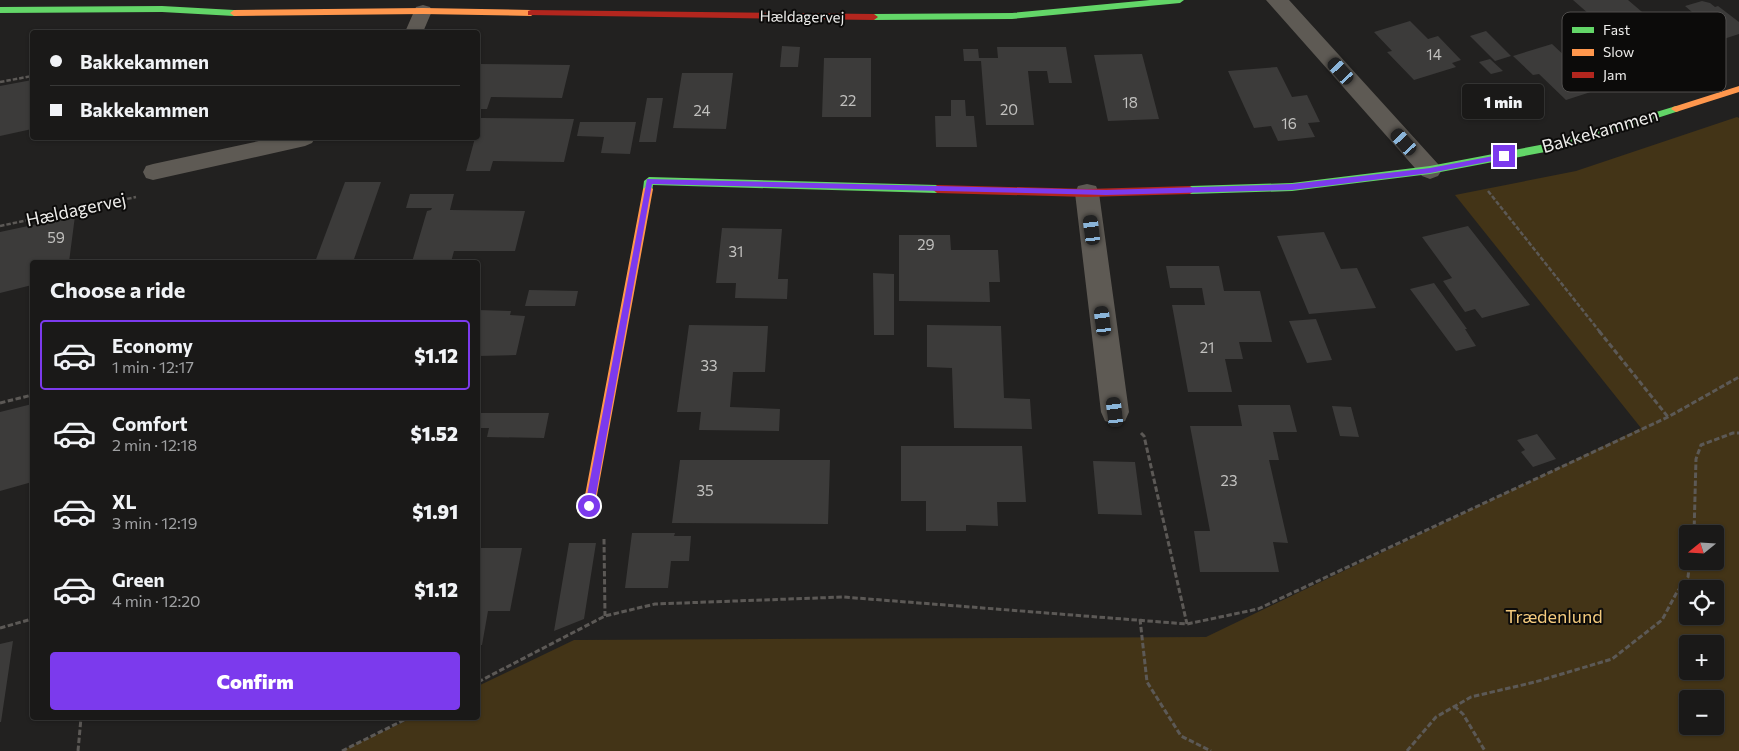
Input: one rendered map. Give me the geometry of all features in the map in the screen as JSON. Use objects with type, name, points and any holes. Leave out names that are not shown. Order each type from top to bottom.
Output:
[{"type":"street","name":"Hældagervej","points":[[0,10],[106,4],[238,13],[423,12],[934,18],[1012,16],[1180,0]]},
{"type":"street","points":[[1277,0],[1430,170]]},
{"type":"street","name":"Bakkekammen","points":[[589,506],[649,181],[1087,193],[1292,187],[1430,170],[1561,146],[1739,89]]},
{"type":"street","points":[[1087,193],[1115,412]]},
{"type":"lane","points":[[415,30],[423,12]]},
{"type":"lane","points":[[153,172],[296,140]]},
{"type":"path","points":[[0,82],[30,76]]},
{"type":"path","points":[[1466,163],[1668,417]]},
{"type":"path","name":"Hældagervej","points":[[0,226],[142,195]]},
{"type":"path","points":[[480,681],[605,616],[654,604],[842,597],[1187,624],[1258,609],[1668,417],[1739,377]]},
{"type":"path","points":[[0,403],[30,396]]},
{"type":"path","points":[[1115,412],[1144,436],[1187,624]]},
{"type":"path","points":[[1694,525],[1696,459],[1701,444],[1733,433],[1739,433]]},
{"type":"path","points":[[589,506],[604,518],[605,616]]},
{"type":"path","points":[[1407,751],[1436,717],[1471,697],[1535,682],[1612,659],[1662,620],[1677,592],[1688,577],[1689,570]]},
{"type":"path","points":[[1140,619],[1147,682],[1181,736],[1211,751]]},
{"type":"path","points":[[0,628],[30,620]]},
{"type":"path","points":[[1454,706],[1463,714],[1485,751]]},
{"type":"path","points":[[78,751],[81,720]]},
{"type":"path","points":[[342,751],[404,720]]},
{"type":"green space","name":"Trædenlund","points":[[1737,117],[1739,118],[1739,751],[341,751],[408,720],[480,720],[480,685],[574,640],[1206,637],[1641,428],[1455,195],[1576,171]]},
{"type":"building","points":[[1573,0],[1628,0],[1642,12],[1587,12]]},
{"type":"building","points":[[1702,1],[1710,3],[1715,7],[1718,6],[1726,12],[1692,12],[1685,6]]},
{"type":"building","points":[[1726,12],[1739,22],[1739,34],[1726,38]]},
{"type":"building","points":[[1410,21],[1428,39],[1438,36],[1461,60],[1452,63],[1456,67],[1414,80],[1387,52],[1392,51],[1374,32]]},
{"type":"building","points":[[1486,31],[1511,56],[1495,61],[1470,36]]},
{"type":"building","points":[[1552,44],[1562,53],[1562,92],[1591,92],[1566,100],[1539,74],[1533,75],[1513,56]]},
{"type":"building","points":[[782,46],[800,47],[798,67],[780,67]]},
{"type":"building","points":[[997,47],[1066,47],[1072,83],[1049,83],[1047,71],[1028,71],[1034,125],[986,125],[981,61],[964,61],[963,49],[978,49],[979,58],[998,58]]},
{"type":"building","points":[[1142,54],[1159,119],[1108,121],[1094,55]]},
{"type":"building","points":[[824,58],[871,58],[871,117],[822,117]]},
{"type":"building","points":[[1490,59],[1503,71],[1491,74],[1479,62]]},
{"type":"building","points":[[480,64],[570,65],[562,98],[491,97],[487,109],[480,109]]},
{"type":"building","points":[[1277,67],[1292,97],[1307,95],[1320,122],[1308,123],[1315,137],[1278,141],[1271,126],[1254,128],[1228,71]]},
{"type":"building","points":[[682,73],[733,73],[726,129],[673,128]]},
{"type":"building","points":[[30,80],[30,129],[0,136],[0,86]]},
{"type":"building","points":[[647,98],[663,98],[656,142],[639,142]]},
{"type":"building","points":[[951,100],[965,100],[966,116],[974,116],[977,147],[936,147],[935,116],[951,116]]},
{"type":"building","points":[[481,118],[574,119],[564,162],[493,161],[490,171],[466,171],[474,140],[480,140]]},
{"type":"building","points":[[580,122],[636,122],[630,154],[601,153],[604,137],[577,136]]},
{"type":"building","points":[[345,182],[381,182],[354,260],[316,260]]},
{"type":"building","points":[[410,194],[454,194],[450,210],[525,211],[515,251],[454,251],[452,260],[413,260],[427,211],[432,208],[406,208]]},
{"type":"building","points":[[75,216],[69,260],[30,260],[30,286],[0,293],[0,232]]},
{"type":"building","points":[[1468,226],[1530,305],[1482,318],[1475,309],[1465,312],[1443,281],[1452,278],[1422,237]]},
{"type":"building","points":[[722,228],[782,229],[778,279],[788,279],[787,299],[735,298],[736,283],[716,283]]},
{"type":"building","points":[[1324,232],[1341,269],[1357,268],[1376,308],[1309,314],[1277,236]]},
{"type":"building","points":[[899,235],[950,235],[951,250],[998,250],[1000,282],[989,282],[990,302],[899,301]]},
{"type":"building","points":[[1166,266],[1219,266],[1224,291],[1260,291],[1272,342],[1239,342],[1243,359],[1225,359],[1232,392],[1188,392],[1172,305],[1205,305],[1202,288],[1170,288]]},
{"type":"building","points":[[873,273],[894,274],[894,335],[874,335]]},
{"type":"building","points":[[1434,283],[1467,329],[1465,329],[1476,346],[1456,351],[1410,289]]},
{"type":"building","points":[[529,290],[578,291],[575,306],[525,306]]},
{"type":"building","points":[[480,310],[511,311],[510,315],[525,316],[516,355],[480,356]]},
{"type":"building","points":[[1316,319],[1332,360],[1307,363],[1289,321]]},
{"type":"building","points":[[689,325],[768,326],[765,372],[733,372],[730,407],[780,409],[779,431],[699,430],[701,412],[677,412]]},
{"type":"building","points":[[927,325],[1001,326],[1004,398],[1030,399],[1032,429],[954,428],[952,368],[927,367]]},
{"type":"building","points":[[30,404],[30,483],[0,491],[0,412]]},
{"type":"building","points":[[1238,405],[1290,405],[1297,432],[1273,432],[1279,460],[1269,460],[1288,543],[1273,542],[1279,572],[1200,572],[1194,531],[1210,531],[1190,426],[1242,426]]},
{"type":"building","points":[[1332,406],[1351,407],[1359,437],[1340,436]]},
{"type":"building","points":[[480,413],[549,413],[544,438],[487,437],[489,428],[480,428]]},
{"type":"building","points":[[1537,434],[1556,459],[1533,467],[1521,452],[1525,450],[1517,440]]},
{"type":"building","points":[[901,446],[1022,446],[1026,502],[997,502],[998,526],[966,525],[966,531],[926,531],[926,501],[901,501]]},
{"type":"building","points":[[680,460],[830,460],[828,524],[672,523]]},
{"type":"building","points":[[1093,461],[1135,462],[1142,515],[1098,514]]},
{"type":"building","points":[[632,533],[675,533],[674,536],[691,536],[689,561],[671,561],[668,588],[625,588]]},
{"type":"building","points":[[569,543],[596,543],[584,619],[554,631]]},
{"type":"building","points":[[480,548],[522,548],[510,611],[488,611],[482,645],[480,645]]},
{"type":"building","points":[[13,641],[1,722],[0,722],[0,644]]},
{"type":"traffic: fast","points":[[874,17],[1012,16],[1180,0]]},
{"type":"traffic: fast","points":[[0,10],[162,9],[234,13]]},
{"type":"traffic: fast","points":[[1190,190],[1292,187],[1430,170],[1561,145],[1676,109]]},
{"type":"traffic: fast","points":[[648,189],[649,181],[937,189]]},
{"type":"traffic: slow","points":[[234,13],[423,11],[531,13]]},
{"type":"traffic: slow","points":[[1676,109],[1739,89]]},
{"type":"traffic: slow","points":[[589,506],[648,189]]},
{"type":"traffic: jam","points":[[531,13],[874,17]]},
{"type":"traffic: jam","points":[[937,189],[1087,193],[1190,190]]},
{"type":"route","points":[[589,506],[649,181],[1106,193],[1292,187],[1430,170],[1504,156]]}]
